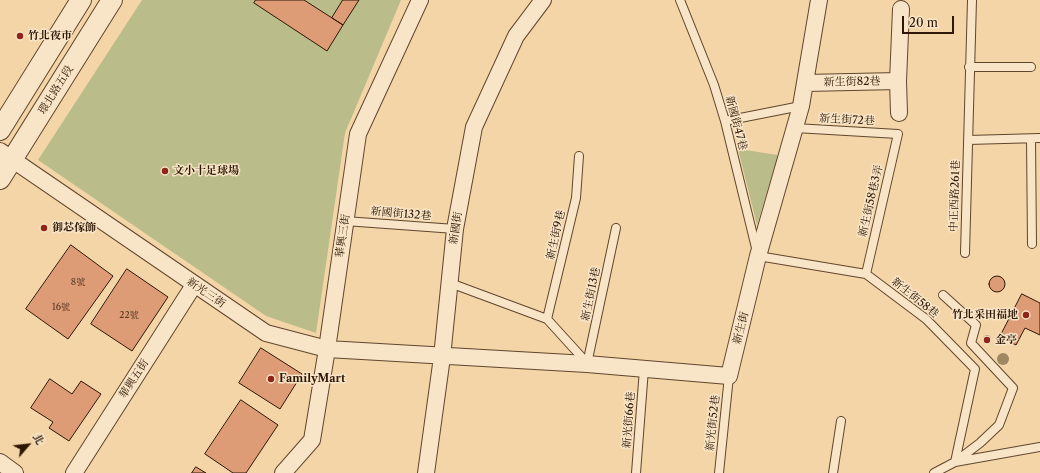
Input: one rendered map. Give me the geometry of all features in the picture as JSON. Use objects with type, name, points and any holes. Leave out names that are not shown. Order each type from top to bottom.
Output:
[{"type":"street","points":[[0,130],[82,0]]},
{"type":"street","name":"環北路五段","points":[[0,179],[7,155],[112,0]]},
{"type":"street","name":"華興三街","points":[[283,473],[312,440],[327,349],[358,134],[420,0]]},
{"type":"street","name":"新國街","points":[[426,473],[442,356],[455,230],[474,126],[516,36],[543,0]]},
{"type":"street","name":"新生街","points":[[729,376],[758,256],[801,106],[819,0]]},
{"type":"street","points":[[899,113],[898,81],[901,9]]},
{"type":"street","name":"新生街82巷","points":[[805,83],[898,81]]},
{"type":"street","name":"新光三街","points":[[7,155],[194,285],[266,333],[327,349],[442,356]]},
{"type":"street","name":"華興五街","points":[[74,473],[194,285]]},
{"type":"street","points":[[442,356],[587,364],[729,376]]},
{"type":"street","points":[[0,462],[15,473]]},
{"type":"lane","name":"新國街47巷","points":[[680,0],[714,85],[725,121],[758,256]]},
{"type":"lane","name":"中正西路261巷","points":[[965,253],[971,4]]},
{"type":"lane","points":[[969,67],[1031,67]]},
{"type":"lane","points":[[725,121],[801,106]]},
{"type":"lane","name":"新生街72巷","points":[[795,128],[898,134]]},
{"type":"lane","name":"新生街58巷3弄","points":[[866,274],[898,134]]},
{"type":"lane","points":[[968,140],[1036,138],[1032,244]]},
{"type":"lane","name":"新生街9巷","points":[[547,319],[576,198],[579,156]]},
{"type":"lane","name":"新國街132巷","points":[[345,221],[455,230]]},
{"type":"lane","name":"新生街13巷","points":[[587,364],[616,228]]},
{"type":"lane","name":"新生街58巷","points":[[758,256],[866,274],[926,319],[975,369],[955,462]]},
{"type":"lane","points":[[450,283],[547,319],[587,364]]},
{"type":"lane","points":[[934,473],[955,462],[980,443],[999,425],[1013,388],[971,343],[976,325],[943,295]]},
{"type":"lane","name":"新光街66巷","points":[[636,473],[644,369]]},
{"type":"lane","name":"新光街52巷","points":[[719,473],[729,376]]},
{"type":"lane","points":[[833,473],[841,421]]},
{"type":"lane","points":[[955,462],[1040,447]]},
{"type":"green space","points":[[142,0],[401,0],[345,133],[316,333],[266,316],[38,160]]},
{"type":"green space","points":[[738,149],[778,155],[757,225]]},
{"type":"building","points":[[256,0],[304,0],[343,25],[327,51],[254,3]]},
{"type":"building","points":[[343,0],[359,0],[343,25],[332,18]]},
{"type":"building","points":[[71,245],[113,276],[68,339],[26,309]]},
{"type":"building","points":[[127,269],[168,297],[132,351],[91,324]]},
{"type":"building","points":[[997,276],[1004,281],[1005,284],[1000,291],[997,292],[990,287],[989,284],[994,277]]},
{"type":"building","name":"竹北采田福地","points":[[1022,294],[1040,303],[1040,335],[1025,328],[1016,345],[1000,337]]},
{"type":"building","name":"金亭","points":[[987,336],[990,339],[987,342],[984,339]]},
{"type":"building","name":"FamilyMart","points":[[261,348],[302,374],[280,409],[239,383]]},
{"type":"building","points":[[50,379],[72,394],[81,381],[101,394],[69,441],[49,428],[53,422],[31,408]]},
{"type":"building","points":[[241,400],[278,425],[246,473],[233,473],[205,454]]},
{"type":"building","points":[[196,467],[206,473],[192,473]]},
{"type":"place","name":"竹北夜市","points":[[20,36]]},
{"type":"place","name":"文小十足球場","points":[[165,171]]},
{"type":"place","name":"御芯傢飾","points":[[44,228]]},
{"type":"place","name":"竹北采田福地","points":[[1026,315]]},
{"type":"place","name":"金亭","points":[[987,340]]},
{"type":"place","name":"FamilyMart","points":[[271,379]]}]
